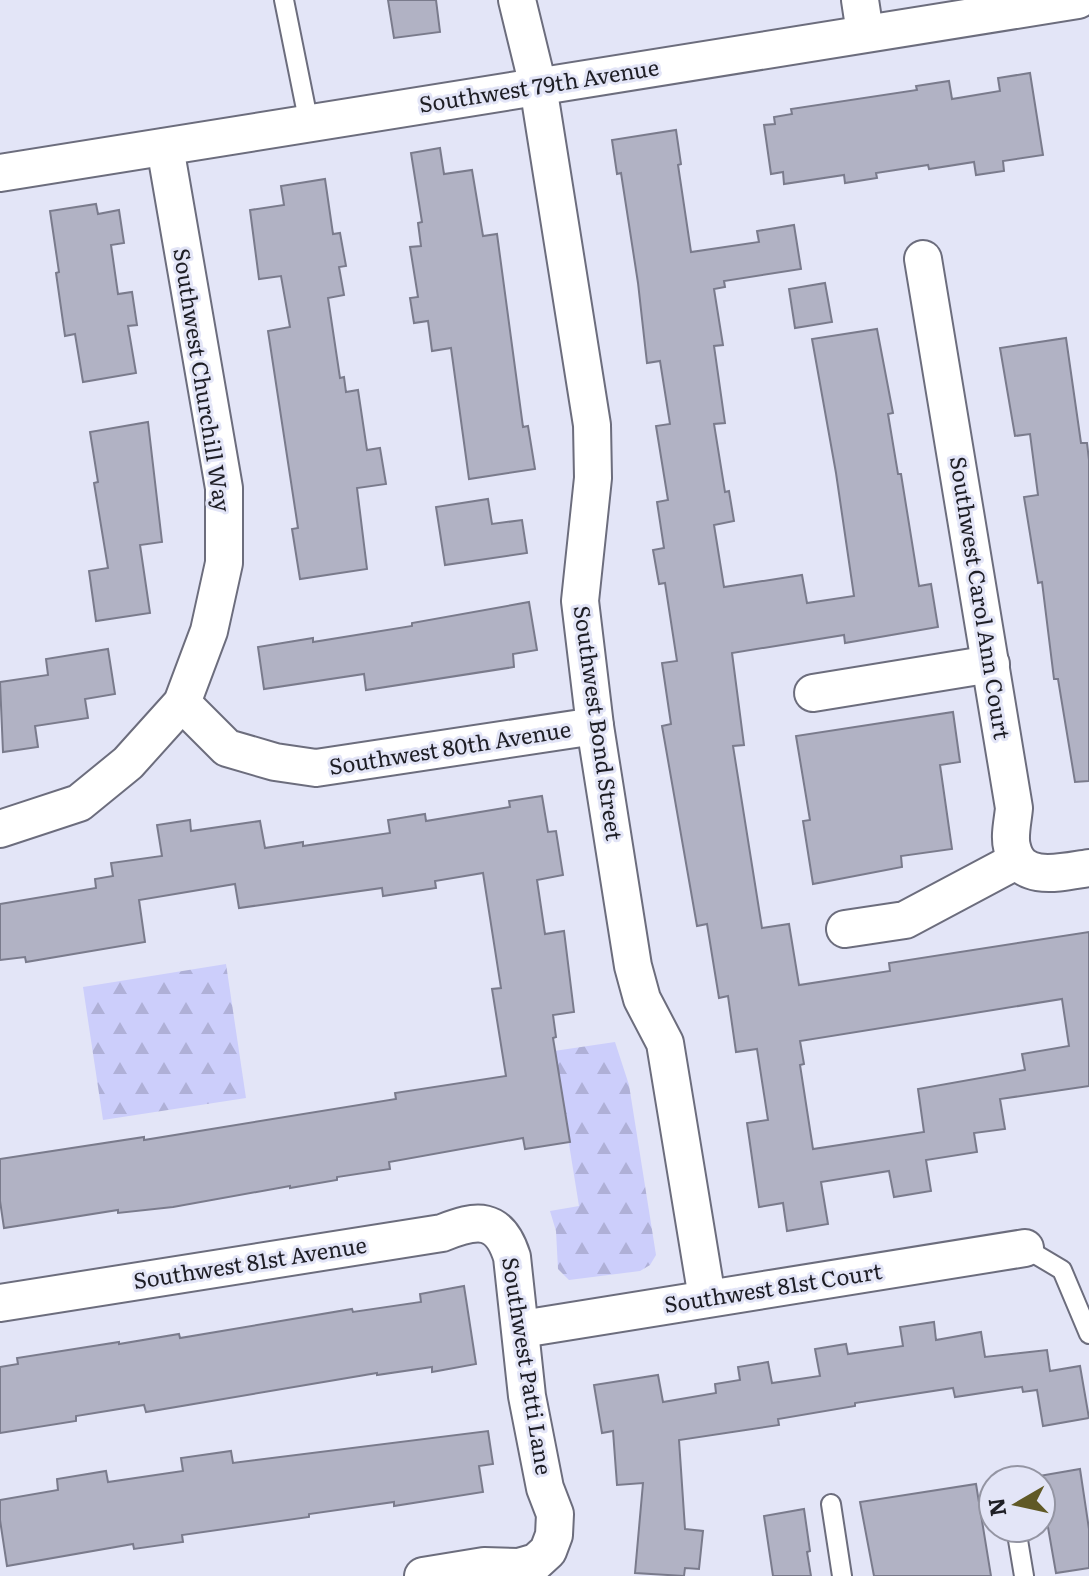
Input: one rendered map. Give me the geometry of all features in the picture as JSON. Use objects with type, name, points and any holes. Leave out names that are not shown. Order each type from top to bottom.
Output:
[{"type":"street","name":"Southwest Bond Street","points":[[517,0],[538,86],[592,425],[593,478],[580,601],[595,726],[633,966],[642,999],[665,1043],[707,1298]]},
{"type":"street","name":"Southwest 79th Avenue","points":[[0,173],[538,86],[863,17],[1078,0]]},
{"type":"street","name":"Southwest Churchill Way","points":[[165,147],[224,488],[224,563],[209,631],[182,703]]},
{"type":"street","name":"Southwest Carol Ann Court","points":[[923,259],[1014,808],[1011,844],[1016,861]]},
{"type":"street","points":[[813,693],[991,664]]},
{"type":"street","name":"Southwest 80th Avenue","points":[[182,703],[227,748],[275,762],[316,768],[595,726]]},
{"type":"street","points":[[0,829],[79,803],[128,763],[182,703]]},
{"type":"street","points":[[845,929],[905,920],[1016,861],[1037,874],[1089,868]]},
{"type":"street","name":"Southwest 81st Avenue","points":[[0,1303],[442,1233],[466,1224],[483,1222],[497,1230]]},
{"type":"street","name":"Southwest Patti Lane","points":[[423,1576],[484,1566],[519,1567],[536,1562],[548,1551],[554,1535],[555,1514],[545,1488],[527,1396],[512,1257],[506,1240],[497,1230]]},
{"type":"street","name":"Southwest 81st Court","points":[[522,1329],[1025,1248]]},
{"type":"lane","points":[[284,0],[309,124]]},
{"type":"lane","points":[[1025,1248],[1062,1270],[1089,1334]]},
{"type":"lane","points":[[831,1504],[842,1576]]},
{"type":"lane","points":[[1019,1544],[1024,1576]]},
{"type":"green space","points":[[226,964],[246,1098],[103,1120],[83,987]]},
{"type":"green space","points":[[615,1042],[629,1085],[656,1255],[650,1265],[640,1271],[569,1280],[558,1269],[556,1231],[550,1211],[579,1206],[554,1051]]},
{"type":"building","points":[[388,0],[436,0],[440,32],[394,38]]},
{"type":"building","points":[[1030,73],[1043,155],[1003,161],[1004,171],[976,175],[974,162],[876,173],[877,178],[845,183],[844,175],[784,184],[783,172],[771,174],[764,125],[775,124],[774,117],[792,114],[791,109],[917,90],[916,86],[949,81],[952,99],[1000,91],[998,78]]},
{"type":"building","points":[[676,130],[691,252],[759,242],[757,231],[794,225],[801,269],[724,281],[725,287],[714,289],[723,345],[714,346],[725,423],[714,424],[725,492],[729,491],[734,521],[714,525],[724,587],[802,575],[807,603],[854,596],[812,339],[877,329],[893,413],[888,414],[919,586],[931,584],[938,627],[845,643],[844,635],[732,653],[744,745],[733,746],[762,928],[789,924],[799,985],[890,971],[889,963],[1089,932],[1089,1086],[1000,1099],[1005,1129],[974,1133],[977,1152],[926,1160],[931,1191],[894,1197],[889,1171],[821,1182],[828,1224],[787,1231],[783,1203],[759,1207],[747,1123],[768,1120],[757,1049],[736,1052],[728,996],[719,998],[707,924],[697,926],[662,726],[671,724],[662,663],[677,661],[665,583],[659,584],[653,550],[664,548],[657,502],[668,500],[656,426],[670,424],[660,361],[647,363],[621,173],[617,174],[612,140]],"holes":[[[1062,999],[1069,1046],[1022,1054],[1025,1070],[918,1089],[924,1132],[813,1149],[800,1065],[804,1064],[800,1041]]]},
{"type":"building","points":[[440,148],[444,174],[472,170],[483,236],[497,234],[523,427],[528,426],[535,469],[469,479],[451,348],[432,351],[428,321],[414,323],[410,298],[418,297],[410,247],[421,246],[418,223],[422,222],[411,153]]},
{"type":"building","points":[[325,179],[333,234],[340,233],[346,266],[339,267],[344,295],[328,298],[340,378],[344,377],[346,392],[358,390],[367,450],[380,448],[386,484],[357,488],[367,569],[300,579],[292,529],[298,528],[268,331],[290,327],[281,276],[259,279],[250,210],[284,205],[281,186]]},
{"type":"building","points":[[96,204],[98,214],[119,210],[124,243],[111,245],[118,294],[132,292],[137,325],[128,326],[136,373],[83,382],[75,334],[65,336],[50,211]]},
{"type":"building","points":[[825,283],[832,322],[795,328],[789,289]]},
{"type":"building","points":[[1066,338],[1081,443],[1087,443],[1089,460],[1089,781],[1075,782],[1058,679],[1054,679],[1042,582],[1038,583],[1024,497],[1038,495],[1030,434],[1015,436],[1000,348]]},
{"type":"building","points":[[148,422],[162,542],[140,545],[150,613],[96,621],[89,571],[108,568],[94,483],[98,482],[90,432]]},
{"type":"building","points":[[488,499],[492,524],[522,520],[527,553],[445,565],[436,507]]},
{"type":"building","points":[[529,602],[537,650],[513,654],[514,667],[366,690],[364,674],[264,689],[258,647],[313,638],[313,642],[412,626],[412,623]]},
{"type":"building","points":[[108,649],[115,694],[85,699],[88,718],[35,726],[38,747],[3,752],[0,682],[48,675],[46,659]]},
{"type":"building","points":[[953,712],[960,762],[940,765],[952,849],[901,856],[902,867],[813,884],[803,821],[810,820],[796,736]]},
{"type":"building","points":[[542,796],[548,832],[556,831],[563,875],[537,880],[545,934],[564,931],[574,1012],[553,1015],[556,1037],[553,1038],[570,1142],[525,1149],[523,1138],[389,1162],[390,1169],[337,1177],[337,1180],[173,1207],[118,1213],[118,1210],[4,1228],[0,1201],[0,1159],[144,1137],[144,1140],[396,1099],[395,1093],[506,1076],[492,989],[501,988],[483,873],[435,881],[436,888],[383,896],[382,888],[239,908],[235,884],[139,900],[145,942],[26,962],[25,957],[0,960],[0,904],[96,888],[95,879],[113,876],[111,863],[162,856],[157,825],[190,820],[191,831],[260,821],[265,848],[303,842],[303,846],[390,833],[388,820],[425,814],[426,821],[510,807],[509,801]]},
{"type":"building","points":[[464,1286],[476,1364],[432,1372],[432,1367],[377,1373],[146,1412],[144,1405],[76,1416],[76,1421],[0,1433],[0,1367],[18,1364],[17,1358],[179,1334],[180,1338],[352,1309],[353,1312],[421,1302],[420,1294]]},
{"type":"building","points":[[934,1322],[936,1340],[981,1332],[985,1357],[1047,1350],[1050,1371],[1080,1366],[1089,1418],[1043,1426],[1037,1390],[1023,1392],[1022,1387],[955,1397],[953,1388],[778,1419],[779,1425],[679,1440],[685,1529],[703,1531],[699,1569],[685,1568],[684,1576],[635,1573],[643,1483],[617,1485],[613,1431],[602,1433],[594,1385],[658,1375],[663,1402],[716,1393],[715,1384],[740,1380],[738,1367],[768,1362],[772,1383],[820,1376],[815,1349],[846,1344],[848,1354],[903,1346],[900,1327]]},
{"type":"building","points":[[488,1431],[493,1464],[479,1466],[483,1492],[394,1506],[394,1502],[309,1514],[309,1517],[182,1535],[183,1542],[134,1549],[133,1544],[7,1566],[0,1500],[58,1490],[57,1479],[106,1471],[108,1482],[183,1471],[181,1458],[231,1451],[233,1463]]},
{"type":"building","points":[[1080,1469],[1089,1529],[1089,1568],[1056,1573],[1051,1544],[1057,1544],[1057,1473]]},
{"type":"building","points":[[976,1484],[977,1544],[986,1544],[991,1576],[874,1576],[860,1502]]},
{"type":"building","points":[[804,1509],[811,1576],[773,1576],[764,1516]]}]
